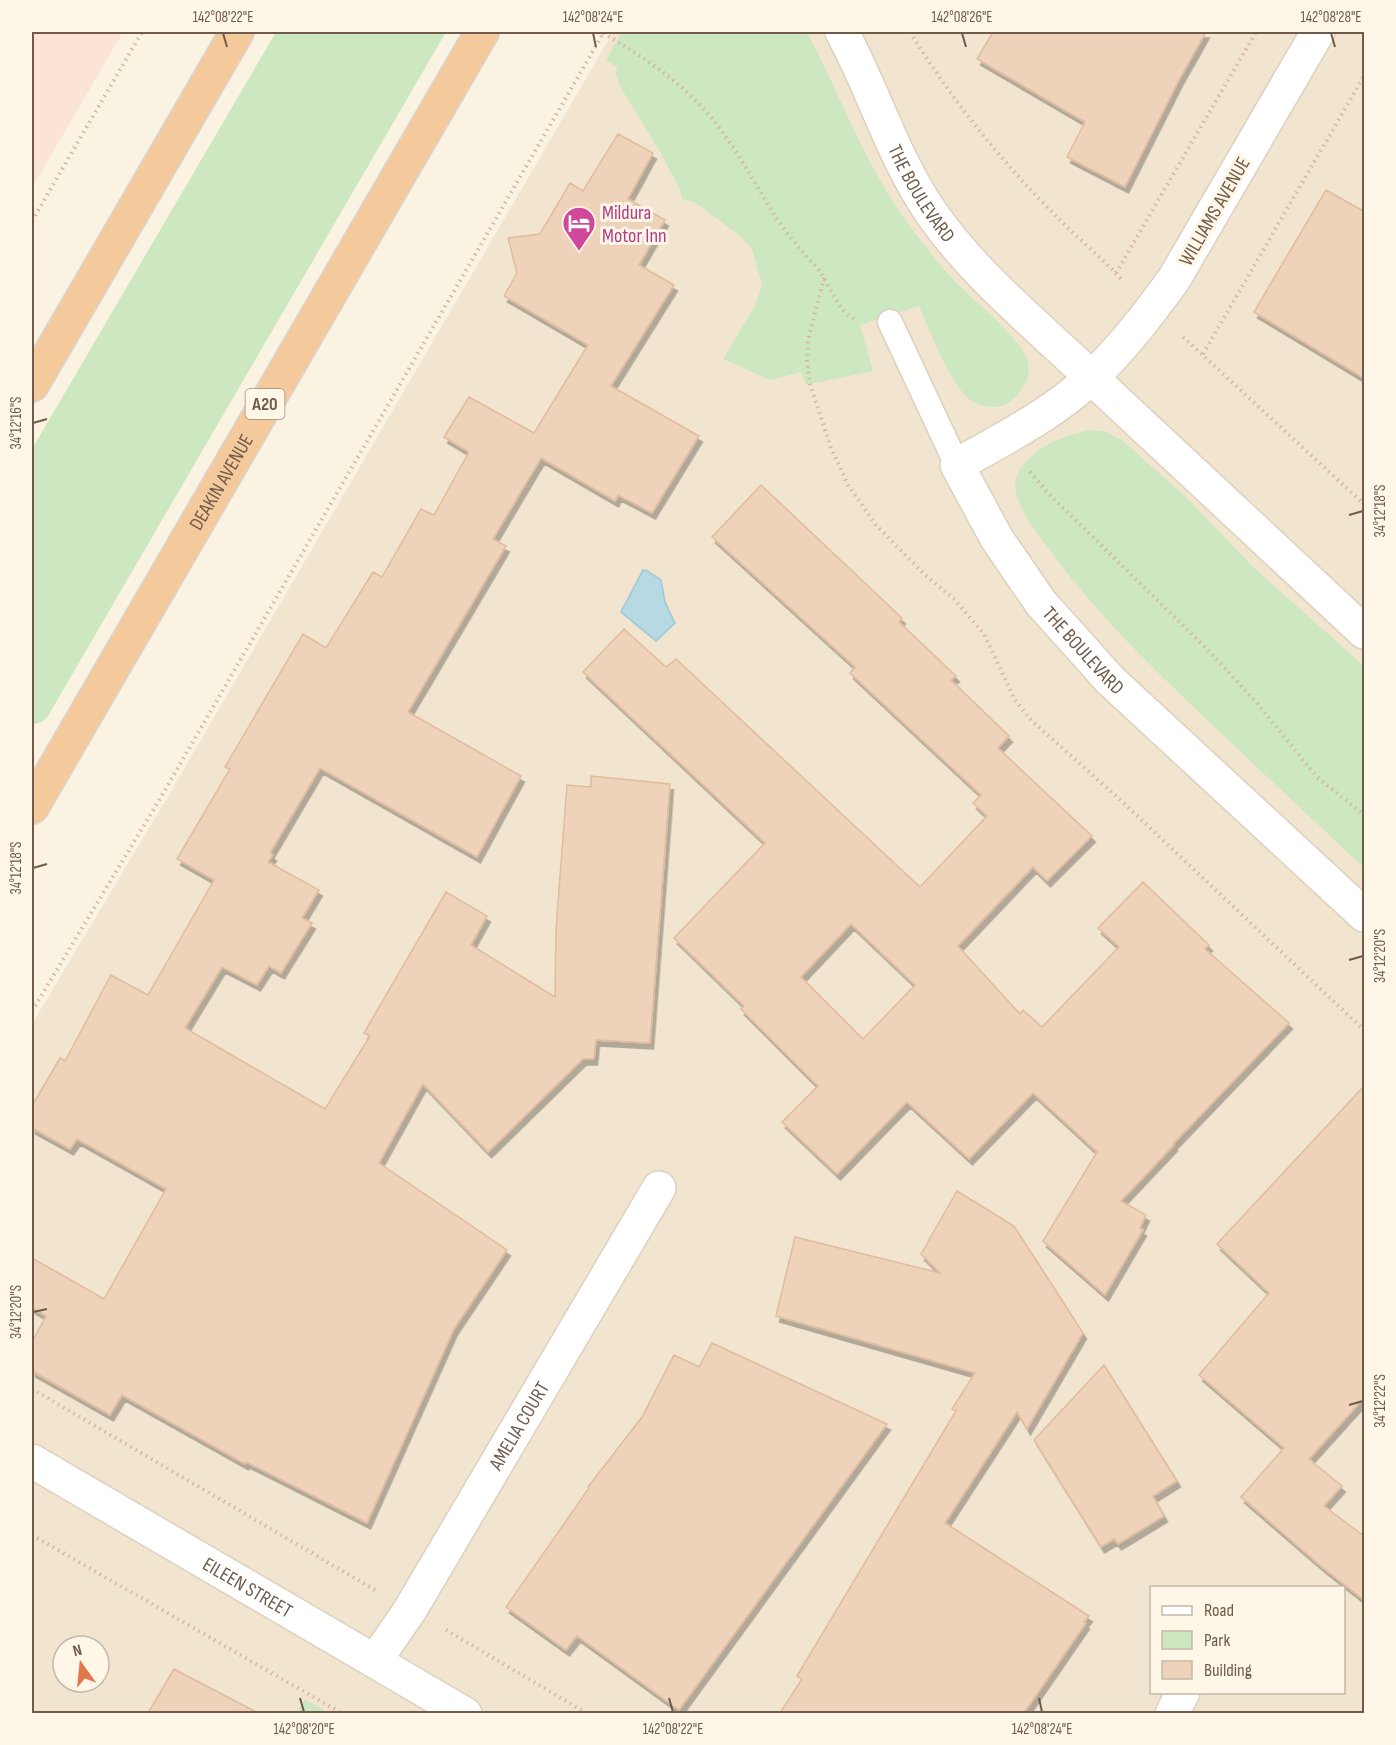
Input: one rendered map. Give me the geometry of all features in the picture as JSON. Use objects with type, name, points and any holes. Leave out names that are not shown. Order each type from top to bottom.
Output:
[{"type":"highway","points":[[32,384],[237,32]]},
{"type":"highway","name":"DEAKIN AVENUE","points":[[32,807],[40,773],[482,32]]},
{"type":"street","name":"THE BOULEVARD","points":[[842,32],[853,51],[884,124],[932,214],[976,267],[1197,478],[1365,632]]},
{"type":"street","name":"WILLIAMS AVENUE","points":[[1092,378],[1151,311],[1174,279],[1318,32]]},
{"type":"street","points":[[957,465],[1047,412],[1092,378]]},
{"type":"street","name":"THE BOULEVARD","points":[[957,465],[998,539],[1041,603],[1110,680],[1365,915]]},
{"type":"street","name":"AMELIA COURT","points":[[375,1661],[410,1610],[658,1188]]},
{"type":"street","name":"EILEEN STREET","points":[[32,1461],[465,1713]]},
{"type":"street","points":[[1172,1713],[1183,1694]]},
{"type":"lane","points":[[890,322],[957,465]]},
{"type":"path","points":[[32,221],[142,32]]},
{"type":"path","points":[[32,1011],[167,786],[604,32],[645,58],[700,105],[740,158],[781,224],[824,278],[845,313],[858,321],[890,322]]},
{"type":"path","points":[[910,32],[933,69],[989,143],[1053,214],[1116,273],[1151,311],[1203,354],[1365,504]]},
{"type":"path","points":[[1116,273],[1256,32]]},
{"type":"path","points":[[1203,354],[1365,76]]},
{"type":"path","points":[[824,278],[808,340],[807,361],[810,384],[831,448],[844,476],[876,525],[924,574],[954,599],[984,634],[1015,700],[1032,721],[1114,794],[1365,1030]]},
{"type":"path","points":[[1001,440],[1049,494],[1210,652],[1256,702],[1317,777],[1365,815]]},
{"type":"path","points":[[32,1389],[588,1713]]},
{"type":"path","points":[[32,1535],[343,1713]]},
{"type":"shaded area","points":[[32,32],[123,32],[32,188]]},
{"type":"shaded area","points":[[613,32],[1364,32],[1364,1713],[329,1714],[305,1700],[296,1714],[32,1713],[32,1024],[167,798]]},
{"type":"green space","points":[[276,32],[446,32],[48,716],[43,721],[32,725],[32,449]]},
{"type":"green space","points":[[622,32],[807,32],[866,154],[900,212],[949,275],[1005,329],[1023,352],[1029,366],[1028,375],[1023,388],[1015,398],[1004,405],[991,407],[972,401],[964,394],[949,372],[919,306],[860,325],[873,371],[806,385],[801,372],[770,380],[723,359],[755,306],[762,285],[752,249],[740,236],[696,203],[682,199],[679,187],[660,152],[621,88],[616,74],[617,67],[606,60]]},
{"type":"green space","points":[[1093,430],[1106,432],[1123,441],[1187,498],[1254,568],[1364,666],[1364,868],[1129,643],[1091,602],[1027,519],[1016,492],[1016,479],[1021,468],[1041,449],[1055,441]]},
{"type":"green space","points":[[305,1699],[329,1713],[296,1713]]},
{"type":"water","points":[[643,570],[661,580],[665,602],[675,623],[656,641],[621,612]]},
{"type":"building","points":[[993,32],[1206,32],[1125,187],[1067,157],[1085,122],[977,59]]},
{"type":"building","points":[[618,134],[653,153],[628,199],[665,220],[639,265],[674,285],[611,386],[699,436],[652,513],[618,495],[615,501],[541,458],[493,539],[506,546],[408,712],[521,776],[477,857],[320,768],[270,853],[273,855],[268,862],[319,890],[302,918],[312,923],[281,973],[269,966],[257,985],[222,967],[185,1028],[325,1109],[370,1036],[364,1033],[446,892],[487,916],[471,945],[555,997],[556,929],[567,785],[591,787],[591,776],[670,784],[650,1043],[596,1040],[594,1059],[583,1059],[488,1152],[423,1084],[379,1163],[507,1250],[454,1329],[367,1523],[246,1462],[245,1464],[122,1395],[110,1415],[32,1371],[32,1342],[46,1316],[32,1308],[32,1258],[104,1299],[166,1189],[77,1139],[70,1149],[32,1128],[32,1106],[60,1058],[65,1061],[111,975],[148,995],[214,880],[177,859],[230,769],[225,767],[303,634],[326,648],[373,572],[382,577],[421,509],[434,515],[469,452],[444,437],[469,397],[534,433],[588,345],[504,296],[517,273],[508,238],[540,234],[570,183],[583,191]]},
{"type":"building","points":[[1326,190],[1365,212],[1365,379],[1254,312]]},
{"type":"building","points":[[761,485],[902,618],[899,622],[956,676],[951,680],[1009,736],[998,748],[1092,836],[1047,881],[1033,867],[958,946],[1020,1014],[1023,1010],[1042,1027],[1119,947],[1098,928],[1143,882],[1209,945],[1205,949],[1289,1023],[1121,1201],[1146,1215],[1140,1228],[1143,1230],[1105,1295],[1043,1241],[1097,1152],[1033,1093],[969,1159],[907,1102],[837,1174],[782,1122],[818,1086],[741,1009],[744,1006],[674,938],[765,843],[583,672],[624,629],[666,667],[676,659],[920,887],[987,816],[973,803],[981,795],[850,673],[855,667],[712,537]],"holes":[[[851,924],[915,985],[863,1039],[801,977]]]},
{"type":"building","points":[[1365,1085],[1365,1397],[1309,1459],[1342,1486],[1324,1506],[1365,1537],[1365,1601],[1241,1497],[1284,1448],[1199,1375],[1269,1293],[1217,1244]]},
{"type":"building","points":[[957,1191],[1014,1226],[1083,1333],[1027,1429],[1017,1412],[945,1523],[1089,1616],[1024,1713],[780,1713],[802,1679],[797,1676],[956,1411],[952,1409],[975,1373],[776,1316],[795,1237],[940,1273],[921,1254]]},
{"type":"building","points":[[712,1343],[887,1424],[679,1710],[577,1636],[566,1650],[506,1607],[588,1487],[642,1417],[674,1355],[699,1367]]},
{"type":"building","points":[[1104,1365],[1177,1481],[1153,1496],[1164,1516],[1118,1544],[1114,1539],[1101,1547],[1034,1440]]},
{"type":"building","points":[[174,1669],[258,1713],[148,1713]]},
{"type":"place","name":"Mildura Motor Inn","points":[[579,252]]}]
